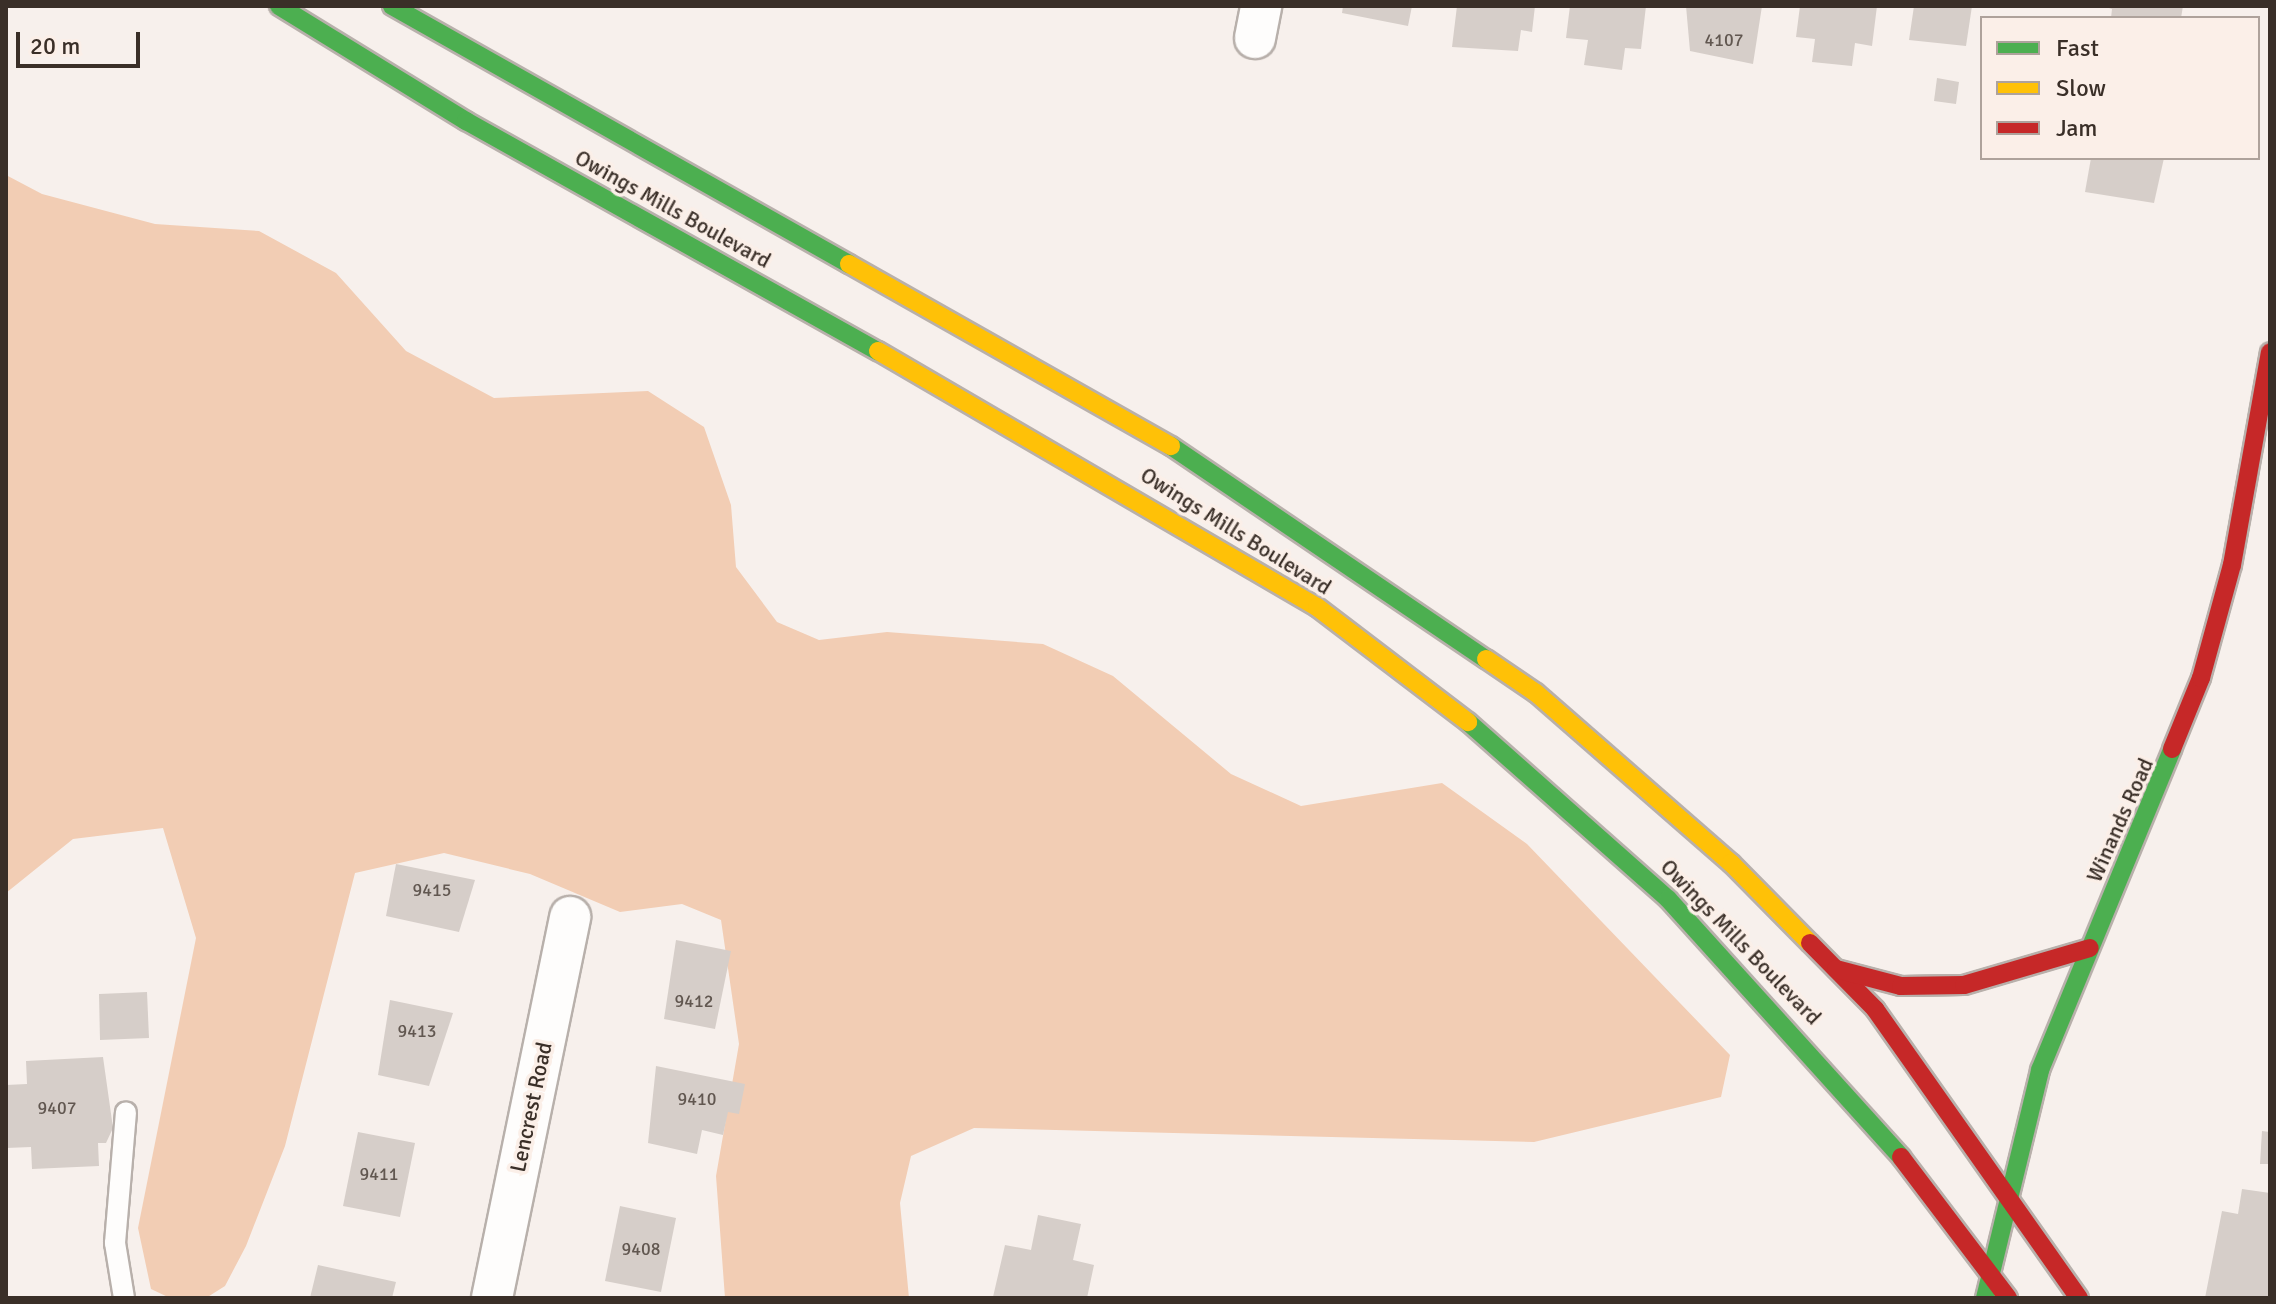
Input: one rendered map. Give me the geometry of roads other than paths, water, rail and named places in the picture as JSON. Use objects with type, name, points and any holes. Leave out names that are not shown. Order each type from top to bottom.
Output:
[{"type":"main road","name":"Owings Mills Boulevard","points":[[279,6],[453,113],[1106,478],[1317,607],[1492,740],[1668,899],[1810,1046],[2008,1298]]},
{"type":"main road","name":"Owings Mills Boulevard","points":[[392,6],[1277,513],[1536,693],[1731,863],[1875,1009],[2079,1298]]},
{"type":"main road","name":"Winands Road","points":[[1985,1298],[1989,1271],[2040,1070],[2201,678],[2260,465],[2270,352]]},
{"type":"main road","points":[[1834,969],[1901,986],[1964,985],[2090,948]]},
{"type":"street","name":"Lencrest Road","points":[[492,1298],[570,917]]},
{"type":"lane","points":[[124,1298],[115,1243],[126,1112]]}]
